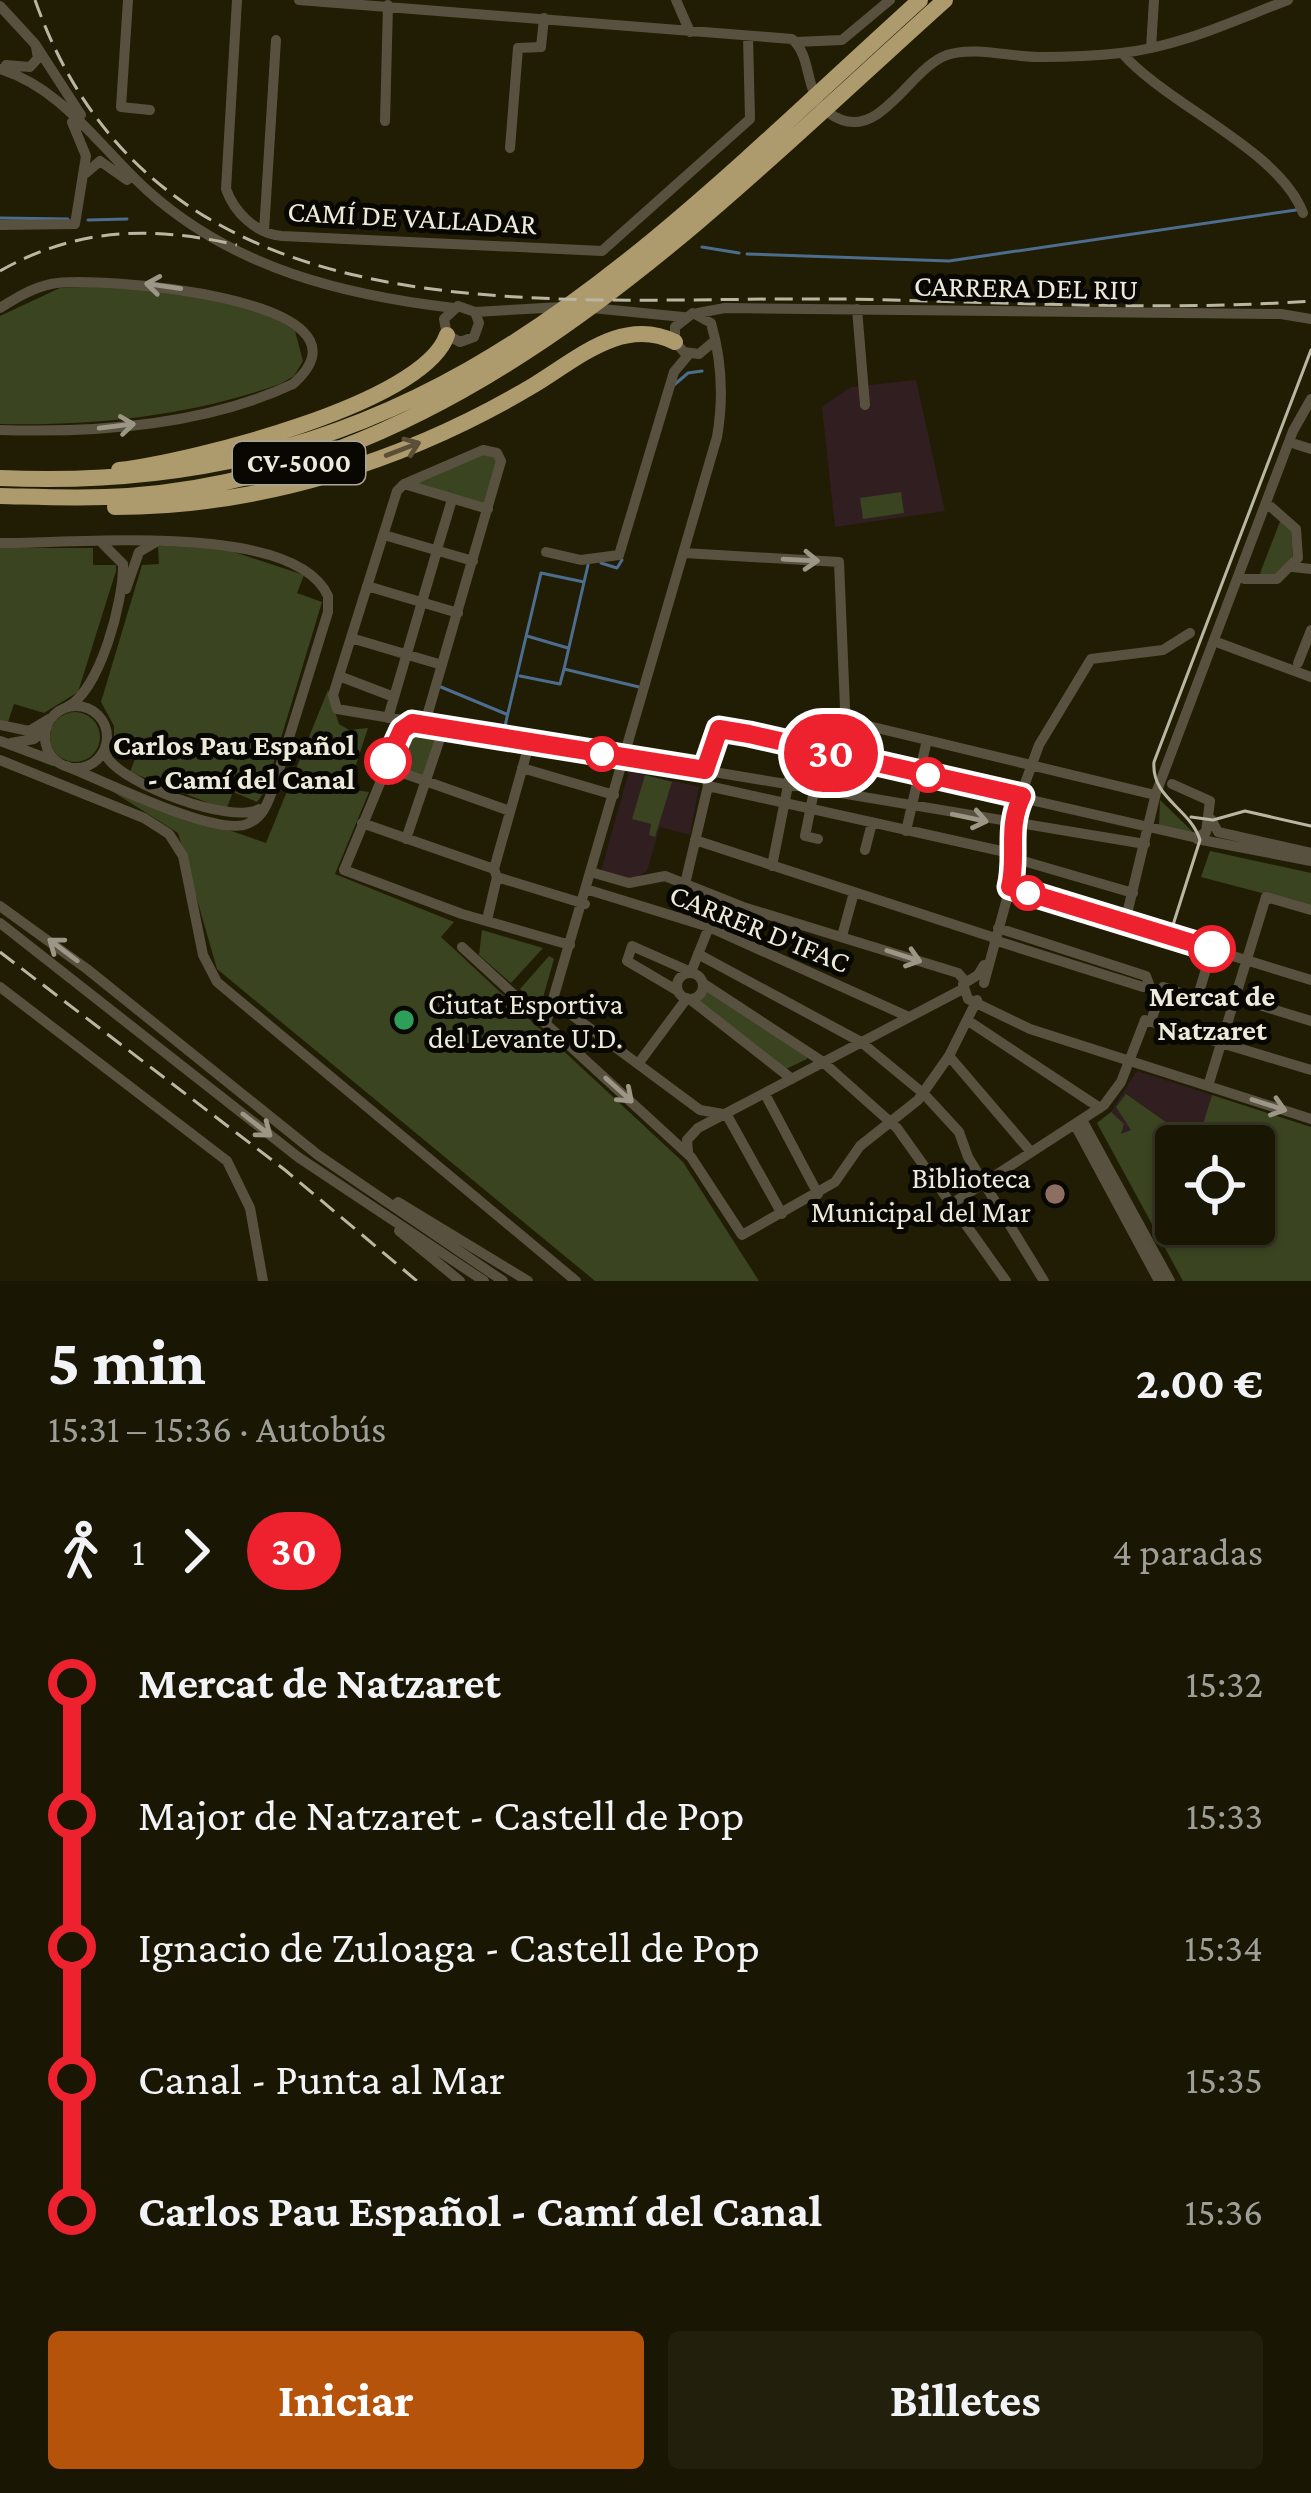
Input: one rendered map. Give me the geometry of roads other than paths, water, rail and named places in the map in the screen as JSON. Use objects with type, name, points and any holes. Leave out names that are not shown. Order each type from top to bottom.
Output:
[{"type":"highway","name":"CV-5000","points":[[0,499],[130,496],[231,480],[309,460],[418,417],[567,327],[668,247],[920,0]]},
{"type":"highway","name":"CV-5000","points":[[0,478],[78,482],[189,472],[302,446],[407,405],[540,327],[945,0]]},
{"type":"highway","points":[[28,479],[190,457],[289,430],[428,365],[441,354],[445,330]]},
{"type":"highway","points":[[0,499],[131,507],[264,492],[356,467],[434,437],[605,342],[650,332],[684,345]]},
{"type":"street","points":[[128,0],[122,107],[150,110]]},
{"type":"street","name":"CAMÍ DE VALLADAR","points":[[237,0],[226,189],[233,208],[264,231],[468,248],[602,251],[750,119],[748,36]]},
{"type":"street","points":[[299,0],[796,42],[842,40],[890,0]]},
{"type":"street","points":[[676,0],[690,32]]},
{"type":"street","points":[[1151,48],[1154,0]]},
{"type":"street","points":[[796,42],[810,91],[839,119],[855,122],[880,113],[912,78],[950,54],[1122,53],[1151,48],[1288,0]]},
{"type":"street","points":[[385,121],[388,5]]},
{"type":"street","points":[[0,6],[35,44],[96,138]]},
{"type":"street","points":[[510,148],[518,48],[541,47],[544,19]]},
{"type":"street","points":[[264,231],[276,40]]},
{"type":"street","points":[[0,67],[30,67],[38,58],[35,44]]},
{"type":"street","points":[[1122,53],[1264,165],[1292,193],[1303,213]]},
{"type":"street","points":[[0,67],[43,88],[166,206]]},
{"type":"street","points":[[43,88],[80,133],[85,176]]},
{"type":"street","points":[[0,225],[72,226],[85,176],[92,164],[104,162],[234,250],[295,276],[432,314],[445,330],[466,342],[509,310]]},
{"type":"street","points":[[0,308],[26,292],[66,282],[171,287],[291,322],[307,339],[310,355],[293,384],[211,410],[114,427],[0,430]]},
{"type":"street","points":[[394,301],[454,308],[445,330]]},
{"type":"street","name":"CARRERA DEL RIU","points":[[454,308],[688,315],[740,308],[1281,314],[1311,319]]},
{"type":"street","points":[[713,337],[722,314],[740,308]]},
{"type":"street","points":[[856,309],[865,405]]},
{"type":"street","points":[[475,312],[479,328]]},
{"type":"street","points":[[655,312],[684,345],[715,361]]},
{"type":"street","points":[[546,552],[581,560],[619,555],[684,345],[688,315],[708,320],[725,392],[594,873],[546,1023]]},
{"type":"street","points":[[684,345],[713,337]]},
{"type":"street","points":[[1151,821],[1155,795],[1293,431],[1311,399]]},
{"type":"street","points":[[1172,784],[1171,772],[1311,409]]},
{"type":"street","points":[[1295,444],[1311,449]]},
{"type":"street","points":[[422,723],[500,467],[497,453],[483,450],[404,484],[333,694],[337,709],[1145,844]]},
{"type":"street","points":[[404,484],[488,509]]},
{"type":"street","points":[[388,718],[451,503]]},
{"type":"street","points":[[1271,506],[1296,529],[1300,548],[1293,567]]},
{"type":"street","points":[[384,535],[473,561]]},
{"type":"street","points":[[116,541],[130,554],[132,571]]},
{"type":"street","points":[[160,541],[139,552],[91,688],[107,741],[107,757],[118,772],[228,816],[257,811],[274,786]]},
{"type":"street","points":[[0,543],[160,541],[232,546],[306,571],[326,589],[328,612],[274,786],[258,817],[230,827],[4,742]]},
{"type":"street","points":[[94,542],[111,547],[121,559],[118,602]]},
{"type":"street","points":[[1300,548],[1311,558]]},
{"type":"street","points":[[684,553],[839,562],[847,757]]},
{"type":"street","points":[[1244,579],[1271,580],[1293,567],[1311,569]]},
{"type":"street","points":[[367,586],[458,613]]},
{"type":"street","points":[[1298,663],[1311,630]]},
{"type":"street","points":[[1190,633],[1163,650],[1091,659],[1035,763],[1011,825],[1010,887],[996,935],[971,983],[968,1000],[978,1000],[1030,1029],[1311,1119]]},
{"type":"street","points":[[352,638],[442,665]]},
{"type":"street","points":[[1219,643],[1311,677]]},
{"type":"street","points":[[339,676],[394,697]]},
{"type":"street","points":[[361,715],[369,687]]},
{"type":"street","points":[[4,742],[34,739],[91,688]]},
{"type":"street","points":[[67,707],[84,706],[98,715]]},
{"type":"street","points":[[848,721],[1155,795]]},
{"type":"street","points":[[49,722],[46,746],[62,764],[92,764],[107,741]]},
{"type":"street","points":[[0,725],[29,731],[49,722]]},
{"type":"street","points":[[422,723],[402,730],[344,870],[570,945]]},
{"type":"street","points":[[406,839],[445,727]]},
{"type":"street","points":[[686,884],[708,786],[705,770],[719,729],[921,768],[1022,796],[1151,821],[1194,838],[1311,857]]},
{"type":"street","points":[[907,831],[927,740]]},
{"type":"street","points":[[487,920],[530,741]]},
{"type":"street","points":[[772,866],[796,745]]},
{"type":"street","points":[[818,839],[805,836],[822,751]]},
{"type":"street","points":[[0,760],[165,829],[183,856],[203,955],[218,982],[575,1281]]},
{"type":"street","points":[[386,767],[510,811]]},
{"type":"street","points":[[522,769],[614,795]]},
{"type":"street","points":[[1172,784],[1207,798],[1218,832],[1311,857]]},
{"type":"street","points":[[1125,922],[1160,794],[1172,784]]},
{"type":"street","points":[[708,786],[1012,855],[1133,892]]},
{"type":"street","points":[[1194,838],[1206,832],[1211,816]]},
{"type":"street","points":[[362,823],[585,904]]},
{"type":"street","points":[[865,850],[872,823]]},
{"type":"street","points":[[695,840],[853,896],[996,935],[1146,976],[1149,983],[1143,987],[996,935]]},
{"type":"street","points":[[462,947],[691,1157],[742,1235],[835,1182],[860,1146],[924,1094],[950,1057],[978,1000],[971,983],[958,973],[655,875],[628,883],[594,873]]},
{"type":"street","points":[[1010,887],[1311,980]]},
{"type":"street","name":"CARRER D'IFAC","points":[[589,890],[709,927],[909,1017]]},
{"type":"street","points":[[842,936],[853,896]]},
{"type":"street","points":[[1208,1086],[1265,897],[1311,910]]},
{"type":"street","points":[[0,906],[346,1174],[503,1281]]},
{"type":"street","points":[[0,923],[298,1157],[484,1281]]},
{"type":"street","points":[[685,997],[676,985],[691,973],[709,927]]},
{"type":"street","points":[[792,1079],[685,997],[627,961],[632,946],[691,973],[823,1062],[891,1123],[1006,1281]]},
{"type":"street","points":[[953,1203],[1100,1108],[1130,1062],[1164,988],[1198,993],[1212,949]]},
{"type":"street","points":[[698,954],[861,1042],[924,1094],[959,1132],[1044,1281]]},
{"type":"street","points":[[691,1157],[688,1135],[971,983]]},
{"type":"street","points":[[638,1064],[685,997],[704,984]]},
{"type":"street","points":[[0,987],[227,1161],[256,1228],[263,1281]]},
{"type":"street","points":[[1233,997],[1311,1021]]},
{"type":"street","points":[[553,1001],[700,1110],[727,1115]]},
{"type":"street","points":[[1149,1017],[1311,1070]]},
{"type":"street","points":[[970,1022],[1100,1108]]},
{"type":"street","points":[[950,1057],[1031,1152]]},
{"type":"street","points":[[765,1094],[818,1194]]},
{"type":"street","points":[[665,1133],[677,1135],[700,1122],[700,1110]]},
{"type":"street","points":[[727,1115],[782,1214]]},
{"type":"street","points":[[1078,1123],[1159,1281]]},
{"type":"street","points":[[1078,1123],[1170,1281]]},
{"type":"street","points":[[346,1174],[529,1281]]},
{"type":"street","points":[[361,1197],[460,1281]]},
{"type":"waterway","points":[[747,254],[949,261],[1296,210]]},
{"type":"waterway","points":[[0,218],[68,219]]},
{"type":"waterway","points":[[88,220],[127,219]]},
{"type":"waterway","points":[[702,247],[739,253]]},
{"type":"waterway","points":[[674,385],[688,373],[702,371]]},
{"type":"waterway","points":[[601,563],[617,568],[622,560]]},
{"type":"waterway","points":[[564,669],[588,565]]},
{"type":"waterway","points":[[504,730],[541,573],[584,582]]},
{"type":"waterway","points":[[527,636],[568,648]]},
{"type":"waterway","points":[[520,676],[560,684],[564,669],[639,687]]},
{"type":"waterway","points":[[441,687],[506,714]]},
{"type":"tram line","points":[[1173,925],[1200,840],[1159,785],[1154,762],[1311,350]]},
{"type":"tram line","points":[[1191,817],[1213,820],[1245,811],[1311,826]]},
{"type":"railway","points":[[35,0],[93,113],[171,193],[265,247],[372,279],[486,295],[605,300],[838,299],[1134,306],[1311,301]]},
{"type":"railway","points":[[0,271],[58,246],[116,234],[175,235],[237,245]]},
{"type":"railway","points":[[0,952],[285,1170],[417,1281]]},
{"type":"place","name":"Carlos Pau Español - Camí del Canal","points":[[388,761]]},
{"type":"place","name":"Mercat de Natzaret","points":[[1212,949]]},
{"type":"place","name":"Ciutat Esportiva del Levante U.D.","points":[[404,1020]]},
{"type":"place","name":"Biblioteca Municipal del Mar","points":[[1055,1194]]}]
